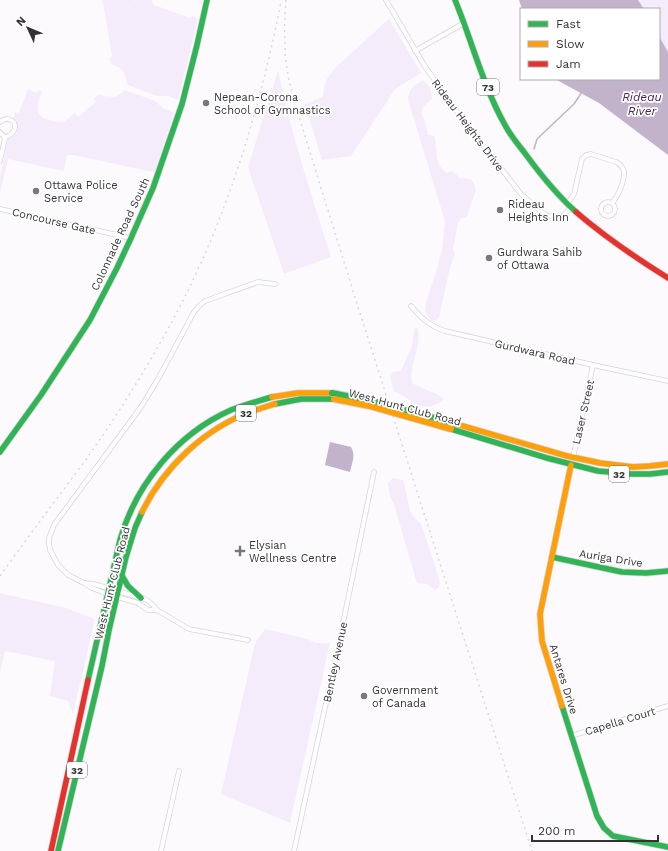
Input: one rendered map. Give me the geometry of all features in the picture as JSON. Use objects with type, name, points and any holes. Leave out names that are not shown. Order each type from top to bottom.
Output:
[{"type":"main road","name":"Colonnade Road South","points":[[0,452],[41,395],[90,320],[131,238],[153,188],[182,104],[207,0]]},
{"type":"main road","name":"73","points":[[455,0],[491,95],[503,121],[513,138],[531,162],[549,185],[569,206],[599,232],[668,278]]},
{"type":"main road","name":"West Hunt Club Road","points":[[50,851],[106,594],[122,533],[132,507],[154,472],[179,445],[192,434],[215,419],[229,411],[251,402],[289,394],[312,393],[333,396],[370,406],[571,465],[597,471],[642,475],[668,472]]},
{"type":"main road","name":"West Hunt Club Road","points":[[58,851],[132,537],[151,494],[169,469],[190,447],[218,426],[254,410],[278,403],[300,399],[353,396],[379,402],[573,458],[607,465],[626,467],[643,467],[668,464]]},
{"type":"main road","name":"Antares Drive","points":[[573,458],[540,614],[540,631],[546,658],[597,816],[602,827],[613,836],[668,847]]},
{"type":"main road","name":"Auriga Drive","points":[[552,557],[622,572],[646,573],[668,571]]},
{"type":"main road","points":[[122,576],[127,586],[141,598]]},
{"type":"main road","points":[[61,803],[68,804]]},
{"type":"street","name":"Rideau Heights Drive","points":[[386,0],[424,65],[460,116],[521,194],[546,215],[557,218],[562,217],[569,206]]},
{"type":"street","points":[[415,51],[464,23]]},
{"type":"street","points":[[0,122],[6,119],[11,120],[15,126],[14,131],[5,138],[0,162]]},
{"type":"street","points":[[0,132],[5,138]]},
{"type":"street","points":[[569,206],[574,194],[582,160],[586,155],[591,154],[616,162],[623,168],[624,172],[618,196],[612,203]]},
{"type":"street","name":"Concourse Gate","points":[[0,209],[131,238]]},
{"type":"street","name":"West Hunt Club Road","points":[[106,594],[74,578],[62,570],[55,561],[50,550],[49,543],[49,538],[54,525],[141,407],[158,379],[194,312],[199,306],[205,302],[258,282],[275,284]]},
{"type":"street","name":"Gurdwara Road","points":[[410,306],[427,322],[434,327],[445,331],[593,366],[668,381]]},
{"type":"street","name":"Laser Street","points":[[573,458],[593,366]]},
{"type":"street","name":"Bentley Avenue","points":[[294,851],[374,472]]},
{"type":"street","name":"West Hunt Club Road","points":[[84,583],[108,588]]},
{"type":"street","points":[[108,588],[138,603],[148,610],[157,610]]},
{"type":"street","points":[[106,594],[118,594],[147,600],[157,610],[189,629],[248,640]]},
{"type":"street","name":"Capella Court","points":[[572,736],[668,706]]},
{"type":"street","points":[[161,851],[180,771]]},
{"type":"shaded area","points":[[101,0],[151,0],[154,5],[190,18],[192,16],[198,19],[178,100],[168,96],[157,96],[128,85],[123,71],[111,64],[109,58],[112,56],[103,2]]},
{"type":"shaded area","points":[[638,0],[668,0],[668,52],[660,38],[660,8],[643,8]]},
{"type":"shaded area","points":[[389,19],[421,73],[395,89],[351,156],[322,160],[305,104],[323,97],[324,88],[329,75]]},
{"type":"shaded area","points":[[278,71],[295,141],[331,257],[284,274],[248,167]]},
{"type":"shaded area","points":[[422,80],[430,88],[432,99],[424,106],[421,113],[425,121],[428,135],[434,136],[435,138],[439,165],[446,173],[452,171],[460,178],[471,179],[476,189],[466,218],[461,218],[458,223],[453,249],[455,253],[449,272],[439,317],[433,322],[425,313],[426,303],[442,251],[445,221],[408,100],[410,90]]},
{"type":"shaded area","points":[[28,89],[37,93],[38,90],[42,91],[38,102],[39,114],[45,119],[54,121],[64,122],[75,113],[78,117],[96,102],[94,99],[99,94],[107,97],[116,97],[125,90],[155,101],[164,109],[174,112],[155,172],[73,155],[67,155],[63,171],[8,159],[0,193],[0,177],[8,139],[17,133],[18,129],[14,118],[15,112],[19,113]]},
{"type":"shaded area","points":[[415,327],[418,329],[419,339],[411,373],[412,383],[443,398],[443,401],[428,407],[417,405],[394,391],[390,377],[393,372],[401,371],[412,346]]},
{"type":"shaded area","points":[[393,478],[404,482],[410,511],[421,524],[423,529],[440,582],[439,587],[435,590],[427,584],[418,583],[416,580],[394,504],[390,497],[388,483]]},
{"type":"shaded area","points":[[0,593],[66,608],[95,619],[73,714],[68,701],[50,696],[55,661],[5,651],[0,672]]},
{"type":"shaded area","points":[[265,629],[307,639],[316,643],[330,643],[290,823],[221,794],[255,643]]},
{"type":"water","points":[[519,0],[638,0],[643,8],[522,8]]},
{"type":"water","name":"Rideau River","points":[[660,38],[668,52],[668,155],[599,103],[557,80],[660,80]]},
{"type":"water","points":[[330,442],[351,447],[353,462],[350,472],[325,465]]},
{"type":"waterway","points":[[534,149],[537,139],[574,104],[582,92]]},
{"type":"railway","points":[[286,0],[285,53],[292,94],[358,307],[532,851]]},
{"type":"railway","points":[[0,576],[105,432],[137,382],[177,312],[212,238],[227,200],[263,82],[281,2]]},
{"type":"traffic: fast","points":[[0,452],[41,395],[90,320],[131,238],[153,188],[182,104],[207,0]]},
{"type":"traffic: fast","points":[[455,0],[490,95],[507,129],[548,184],[576,212]]},
{"type":"traffic: fast","points":[[332,393],[376,402],[449,422]]},
{"type":"traffic: fast","points":[[88,680],[120,540],[136,499],[161,463],[176,447],[193,433],[211,420],[231,410],[272,397]]},
{"type":"traffic: fast","points":[[275,404],[301,399],[334,399]]},
{"type":"traffic: fast","points":[[451,429],[547,458],[598,471],[632,474],[668,472]]},
{"type":"traffic: fast","points":[[58,851],[126,557],[135,528],[142,512]]},
{"type":"traffic: fast","points":[[552,557],[622,572],[646,573],[668,571]]},
{"type":"traffic: fast","points":[[122,576],[128,586],[141,598]]},
{"type":"traffic: fast","points":[[562,706],[597,816],[604,828],[613,836],[668,847]]},
{"type":"traffic: slow","points":[[272,397],[298,393],[332,393]]},
{"type":"traffic: slow","points":[[334,399],[370,406],[451,429]]},
{"type":"traffic: slow","points":[[142,512],[151,495],[162,480],[187,451],[218,428],[234,419],[252,411],[275,404]]},
{"type":"traffic: slow","points":[[449,422],[567,456],[600,463],[633,467],[668,464]]},
{"type":"traffic: slow","points":[[562,706],[542,641],[540,614],[571,465]]},
{"type":"traffic: jam","points":[[576,212],[621,247],[668,278]]},
{"type":"traffic: jam","points":[[51,851],[88,680]]},
{"type":"place","name":"Nepean-Corona School of Gymnastics","points":[[206,103]]},
{"type":"place","name":"Ottawa Police Service","points":[[36,191]]},
{"type":"place","name":"Rideau Heights Inn","points":[[500,210]]},
{"type":"place","name":"Gurdwara Sahib of Ottawa","points":[[489,258]]},
{"type":"place","name":"Elysian Wellness Centre","points":[[240,551]]},
{"type":"place","name":"Government of Canada","points":[[364,696]]}]
